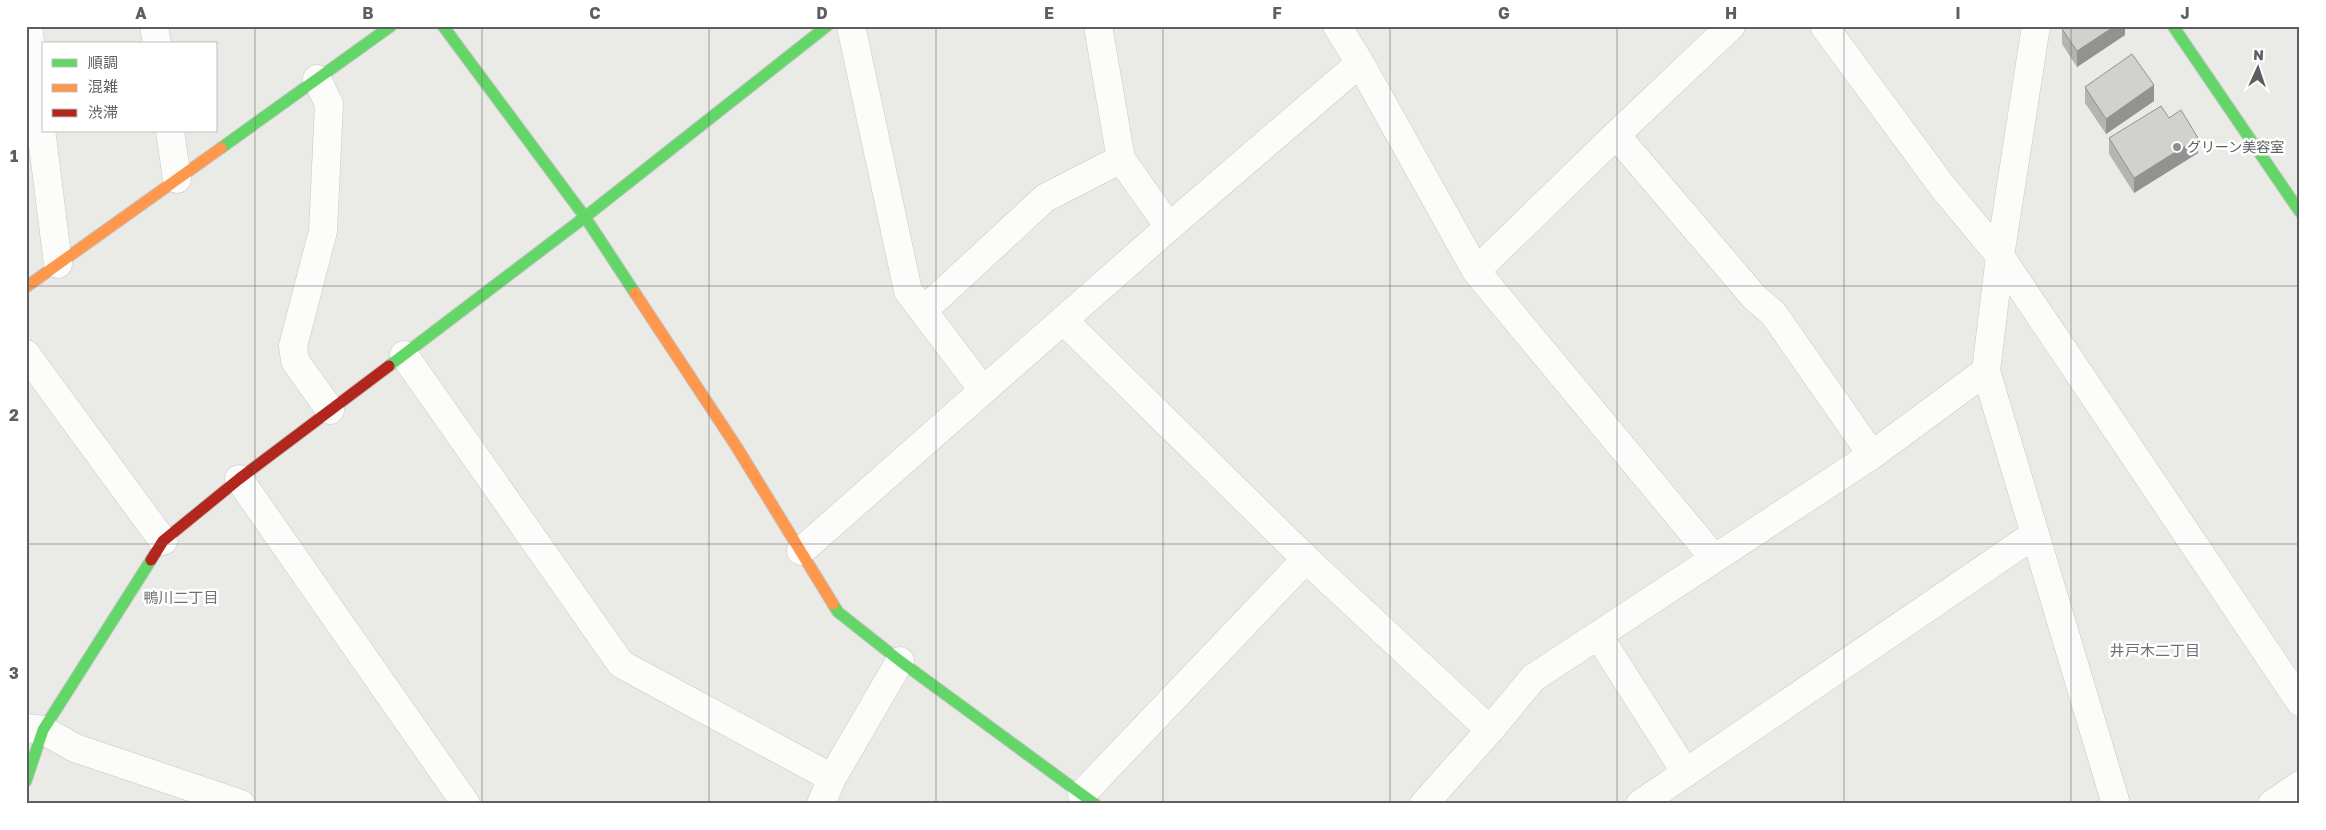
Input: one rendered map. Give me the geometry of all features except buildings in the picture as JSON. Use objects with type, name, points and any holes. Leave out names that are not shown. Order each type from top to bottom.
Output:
[{"type":"street","points":[[28,26],[58,264]]},
{"type":"street","points":[[154,26],[157,42]]},
{"type":"street","points":[[26,287],[391,26]]},
{"type":"street","points":[[443,26],[585,217],[736,446],[838,612],[900,661],[1088,799],[1306,559]]},
{"type":"street","points":[[26,780],[34,729],[163,541],[239,479],[585,217],[827,26]]},
{"type":"street","points":[[851,26],[908,291],[983,390]]},
{"type":"street","points":[[1098,26],[1121,159],[1169,227]]},
{"type":"street","points":[[1337,26],[1360,63],[1476,271],[1714,558]]},
{"type":"street","points":[[1476,271],[1731,26]]},
{"type":"street","points":[[1824,26],[1942,186],[2000,256],[2300,702]]},
{"type":"street","points":[[2036,26],[2000,256],[1986,371],[2116,804]]},
{"type":"street","points":[[2173,26],[2300,212]]},
{"type":"street","points":[[801,551],[1062,320],[1360,63]]},
{"type":"street","points":[[318,79],[329,104],[323,230],[293,346],[295,361],[330,410]]},
{"type":"street","points":[[170,132],[177,179]]},
{"type":"street","points":[[1616,135],[1755,298],[1773,313],[1872,456]]},
{"type":"street","points":[[923,311],[1044,198],[1121,159]]},
{"type":"street","points":[[1062,320],[1306,559],[1490,730]]},
{"type":"street","points":[[26,354],[163,541]]},
{"type":"street","points":[[404,355],[621,664],[832,778]]},
{"type":"street","points":[[1424,804],[1490,730],[1533,678],[1872,456],[1986,371]]},
{"type":"street","points":[[239,479],[466,804]]},
{"type":"street","points":[[1640,804],[2035,534]]},
{"type":"street","points":[[1598,635],[1686,773]]},
{"type":"street","points":[[821,804],[832,778],[900,661]]},
{"type":"street","points":[[34,729],[75,748],[241,804]]},
{"type":"street","points":[[2272,804],[2300,785]]},
{"type":"traffic: fast","points":[[221,148],[391,26]]},
{"type":"traffic: fast","points":[[443,26],[585,217],[635,293]]},
{"type":"traffic: fast","points":[[389,366],[585,217],[827,26]]},
{"type":"traffic: fast","points":[[2173,26],[2300,212]]},
{"type":"traffic: fast","points":[[26,781],[43,730],[151,560]]},
{"type":"traffic: fast","points":[[833,604],[838,612],[900,661],[1095,804]]},
{"type":"traffic: slow","points":[[26,287],[221,148]]},
{"type":"traffic: slow","points":[[635,293],[736,446],[833,604]]},
{"type":"traffic: jam","points":[[151,560],[163,541],[239,479],[389,366]]},
{"type":"place","name":"グリーン美容室","points":[[2177,147]]},
{"type":"district","name":"鴨川二丁目","points":[[181,598]]},
{"type":"district","name":"井戸木二丁目","points":[[2155,651]]}]
